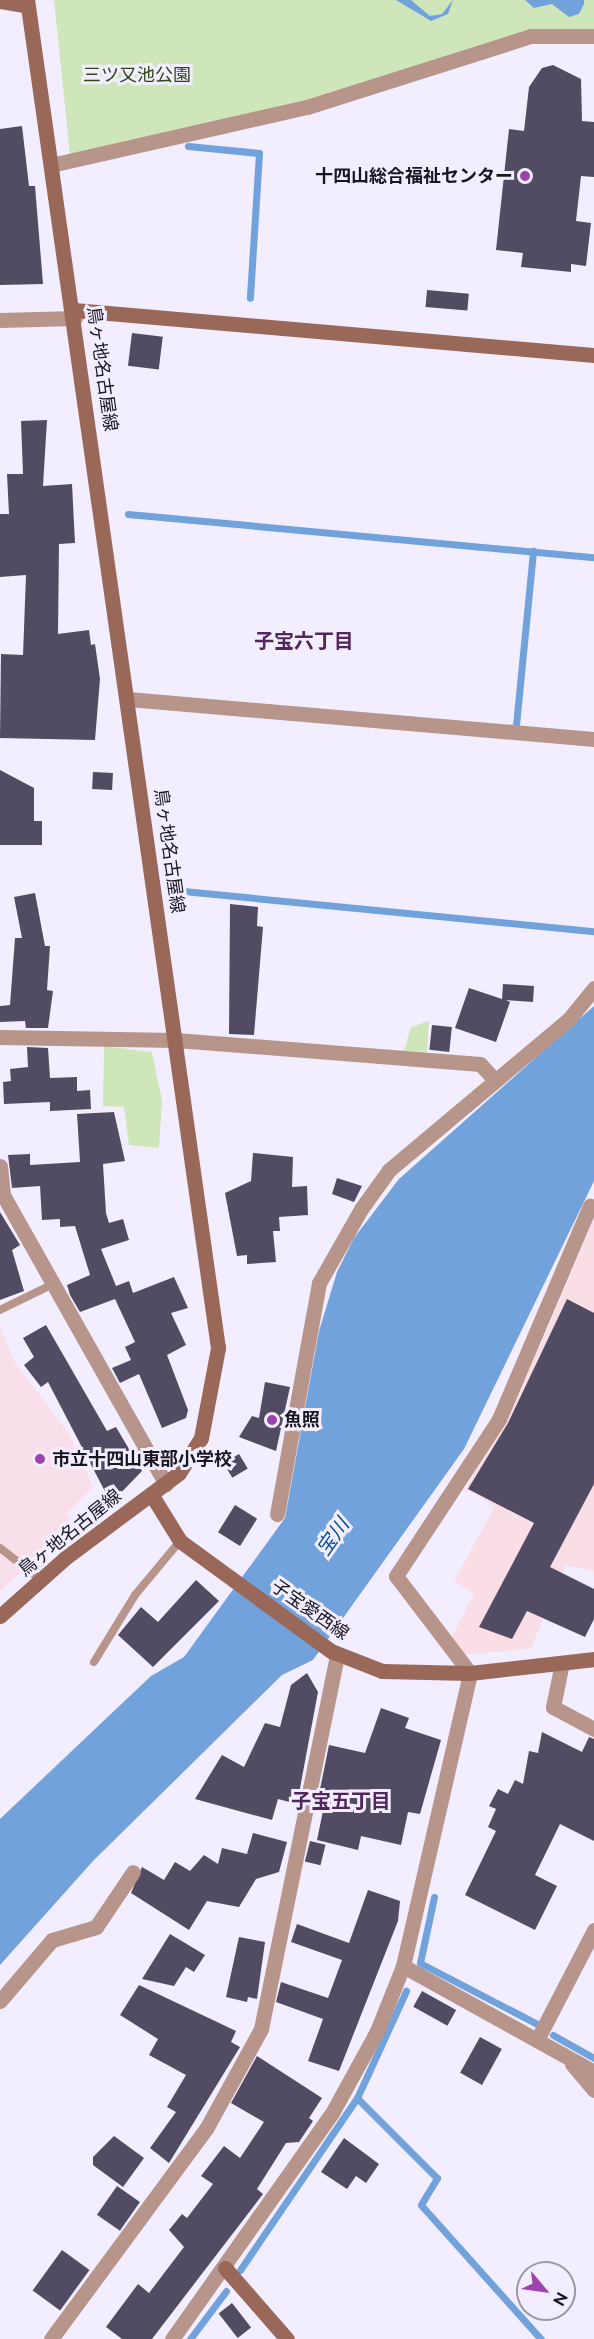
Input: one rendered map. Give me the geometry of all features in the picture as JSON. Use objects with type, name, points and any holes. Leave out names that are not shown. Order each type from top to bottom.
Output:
[{"type":"main road","points":[[0,1],[27,3]]},
{"type":"main road","name":"鳥ヶ地名古屋線","points":[[0,1616],[40,1580],[166,1484],[201,1438],[218,1348],[74,314],[27,3]]},
{"type":"main road","points":[[74,314],[594,355]]},
{"type":"main road","name":"子宝愛西線","points":[[151,1494],[180,1541],[334,1653],[393,1673],[470,1673],[594,1659]]},
{"type":"main road","points":[[225,2268],[287,2339]]},
{"type":"street","points":[[51,165],[307,107],[531,36],[594,36]]},
{"type":"street","points":[[0,320],[74,314]]},
{"type":"street","points":[[128,699],[594,739]]},
{"type":"street","points":[[277,1514],[320,1283],[389,1170],[493,1078],[569,1019],[594,988]]},
{"type":"street","points":[[0,1037],[176,1040],[480,1064],[493,1078]]},
{"type":"street","points":[[0,1167],[3,1195],[166,1484]]},
{"type":"street","points":[[172,2339],[225,2268],[332,2113],[376,2031],[403,1966],[470,1673],[396,1576],[499,1419],[592,1202]]},
{"type":"street","points":[[51,2339],[206,2129],[261,2029],[334,1653]]},
{"type":"street","points":[[562,1664],[553,1707],[594,1729]]},
{"type":"street","points":[[0,2001],[52,1940],[96,1927],[133,1872]]},
{"type":"street","points":[[537,2040],[594,1930]]},
{"type":"street","points":[[403,1966],[594,2072]]},
{"type":"street","points":[[565,2055],[594,2090]]},
{"type":"lane","points":[[0,1310],[53,1284]]},
{"type":"lane","points":[[94,1662],[135,1595],[180,1541]]},
{"type":"lane","points":[[0,1548],[40,1580]]},
{"type":"shaded area","points":[[594,1218],[594,1571],[565,1565],[531,1649],[463,1655],[451,1638],[474,1594],[454,1581],[495,1506],[466,1489],[545,1336]]},
{"type":"shaded area","name":"市立十四山東部小学校","points":[[0,1327],[15,1363],[68,1432],[93,1487],[67,1513],[74,1525],[0,1591]]},
{"type":"green space","name":"三ツ又池公園","points":[[54,0],[594,0],[594,44],[527,44],[71,165]]},
{"type":"green space","points":[[429,1021],[427,1052],[404,1051],[411,1027]]},
{"type":"green space","points":[[104,1046],[152,1052],[162,1101],[159,1148],[129,1145],[124,1107],[103,1106]]},
{"type":"water","points":[[396,0],[411,0],[430,16],[442,14],[453,0],[448,14],[431,21]]},
{"type":"water","points":[[525,0],[584,0],[584,4],[579,14],[569,17],[552,4],[534,8]]},
{"type":"water","name":"宝川","points":[[594,1006],[594,1181],[464,1449],[313,1660],[282,1675],[93,1861],[0,1965],[0,1819],[151,1676],[184,1657],[285,1518],[319,1331],[337,1272],[354,1238],[399,1179]]},
{"type":"building","points":[[553,65],[581,79],[582,121],[594,122],[594,177],[581,176],[576,221],[591,223],[586,266],[571,264],[571,272],[521,267],[523,253],[496,250],[509,129],[524,131],[529,87],[542,68]]},
{"type":"building","points":[[22,126],[29,186],[35,186],[43,284],[0,285],[0,129]]},
{"type":"building","points":[[427,290],[469,294],[467,311],[426,307]]},
{"type":"building","points":[[132,333],[163,337],[159,370],[128,366]]},
{"type":"building","points":[[47,420],[43,486],[72,484],[75,543],[59,544],[58,634],[89,630],[91,645],[95,644],[100,679],[95,740],[0,738],[1,654],[23,655],[26,575],[0,577],[0,514],[9,514],[7,474],[23,474],[21,421]]},
{"type":"building","points":[[0,770],[34,788],[34,821],[42,821],[42,845],[0,845]]},
{"type":"building","points":[[93,772],[113,773],[112,790],[92,789]]},
{"type":"building","points":[[35,893],[45,946],[50,946],[47,990],[53,991],[48,1028],[26,1028],[25,1021],[0,1022],[0,1006],[10,1005],[15,938],[22,938],[14,897]]},
{"type":"building","points":[[230,904],[258,907],[257,926],[263,927],[254,1035],[229,1034]]},
{"type":"building","points":[[503,984],[534,986],[533,1002],[506,1000],[510,1002],[496,1042],[455,1028],[469,988],[502,999]]},
{"type":"building","points":[[432,1025],[452,1027],[449,1052],[429,1050]]},
{"type":"building","points":[[27,1047],[48,1048],[50,1078],[77,1077],[77,1091],[90,1090],[91,1109],[50,1111],[50,1102],[4,1104],[3,1082],[11,1081],[10,1069],[28,1067]]},
{"type":"building","points":[[114,1112],[125,1161],[103,1164],[106,1213],[109,1223],[123,1219],[129,1240],[101,1249],[116,1286],[129,1281],[133,1293],[174,1277],[188,1308],[171,1313],[186,1345],[167,1355],[188,1410],[186,1418],[162,1428],[139,1374],[120,1383],[112,1368],[131,1360],[125,1347],[135,1342],[115,1299],[80,1312],[70,1295],[67,1285],[90,1275],[75,1226],[60,1227],[60,1219],[42,1220],[40,1186],[12,1188],[8,1155],[30,1154],[30,1165],[80,1162],[77,1114]]},
{"type":"building","points":[[253,1153],[293,1157],[292,1187],[307,1186],[308,1215],[279,1217],[280,1231],[273,1231],[276,1262],[247,1264],[247,1255],[237,1256],[225,1193],[251,1181]]},
{"type":"building","points":[[337,1178],[362,1186],[354,1202],[332,1194]]},
{"type":"building","points":[[0,1212],[20,1245],[12,1250],[24,1291],[0,1300]]},
{"type":"building","points":[[567,1299],[594,1313],[594,1484],[550,1567],[594,1589],[594,1619],[585,1637],[527,1611],[512,1639],[479,1627],[534,1523],[468,1489],[508,1423]]},
{"type":"building","points":[[46,1325],[107,1431],[116,1427],[142,1471],[111,1503],[48,1382],[41,1387],[24,1365],[34,1357],[23,1338]]},
{"type":"building","points":[[265,1382],[290,1387],[276,1451],[239,1437],[252,1416],[259,1418]]},
{"type":"building","points":[[239,1454],[248,1469],[232,1478],[224,1463]]},
{"type":"building","points":[[235,1505],[257,1519],[240,1546],[218,1532]]},
{"type":"building","points":[[196,1580],[219,1601],[153,1667],[118,1635],[141,1607],[158,1622]]},
{"type":"building","points":[[307,1673],[318,1692],[297,1804],[278,1799],[272,1820],[195,1799],[222,1755],[244,1767],[265,1723],[280,1727],[291,1685]]},
{"type":"building","points":[[381,1708],[409,1718],[405,1728],[441,1740],[420,1814],[408,1812],[401,1845],[361,1836],[358,1850],[317,1840],[323,1811],[316,1809],[329,1745],[365,1753]]},
{"type":"building","points":[[542,1732],[582,1752],[589,1737],[594,1739],[594,1841],[560,1824],[535,1875],[557,1886],[535,1930],[465,1895],[496,1831],[488,1827],[496,1809],[489,1806],[498,1789],[508,1794],[515,1780],[523,1784],[529,1751],[538,1753]]},
{"type":"building","points":[[253,1833],[287,1842],[279,1872],[256,1879],[239,1907],[207,1901],[189,1930],[131,1893],[142,1867],[164,1880],[175,1862],[190,1871],[204,1855],[218,1864],[222,1848],[247,1854]]},
{"type":"building","points":[[310,1841],[326,1845],[320,1865],[305,1861]]},
{"type":"building","points":[[368,1890],[400,1901],[398,1921],[339,2071],[308,2061],[323,2019],[276,2002],[281,1982],[328,1998],[342,1960],[291,1942],[297,1924],[349,1943]]},
{"type":"building","points":[[170,1934],[205,1955],[194,1972],[186,1967],[174,1986],[142,1979]]},
{"type":"building","points":[[239,1937],[265,1942],[257,1999],[248,1997],[247,2002],[226,1997]]},
{"type":"building","points":[[139,1985],[236,2031],[231,2042],[240,2047],[169,2163],[150,2148],[176,2112],[167,2107],[186,2075],[149,2055],[158,2039],[120,2015]]},
{"type":"building","points":[[422,1991],[456,2010],[447,2026],[413,2007]]},
{"type":"building","points":[[480,2037],[502,2049],[482,2085],[460,2073]]},
{"type":"building","points":[[257,2056],[322,2098],[309,2118],[313,2121],[299,2142],[286,2143],[257,2189],[263,2194],[152,2339],[122,2339],[106,2327],[138,2284],[149,2293],[184,2247],[169,2230],[182,2214],[187,2218],[213,2184],[201,2176],[224,2146],[240,2158],[264,2122],[231,2103]]},
{"type":"building","points":[[114,2136],[144,2158],[123,2187],[93,2165],[93,2157]]},
{"type":"building","points":[[344,2138],[379,2164],[366,2183],[356,2176],[347,2189],[321,2172]]},
{"type":"building","points":[[117,2186],[140,2202],[120,2231],[97,2215]]},
{"type":"building","points":[[62,2250],[90,2270],[60,2310],[33,2290]]},
{"type":"building","points":[[232,2303],[251,2327],[238,2338],[219,2313]]},
{"type":"waterway","points":[[188,146],[259,153],[250,298]]},
{"type":"waterway","points":[[128,514],[594,557]]},
{"type":"waterway","points":[[516,725],[533,551]]},
{"type":"waterway","points":[[173,890],[594,931]]},
{"type":"waterway","points":[[434,1897],[420,1963],[539,2025]]},
{"type":"waterway","points":[[240,2270],[357,2098],[406,1991]]},
{"type":"waterway","points":[[553,2035],[594,2058]]},
{"type":"waterway","points":[[357,2098],[437,2178],[421,2205],[541,2339]]},
{"type":"waterway","points":[[190,2339],[226,2291]]},
{"type":"place","name":"十四山総合福祉センター","points":[[525,176]]},
{"type":"place","name":"魚照","points":[[272,1420]]},
{"type":"place","name":"市立十四山東部小学校","points":[[40,1459]]},
{"type":"district","name":"子宝六丁目","points":[[304,641]]},
{"type":"district","name":"子宝五丁目","points":[[341,1801]]}]
